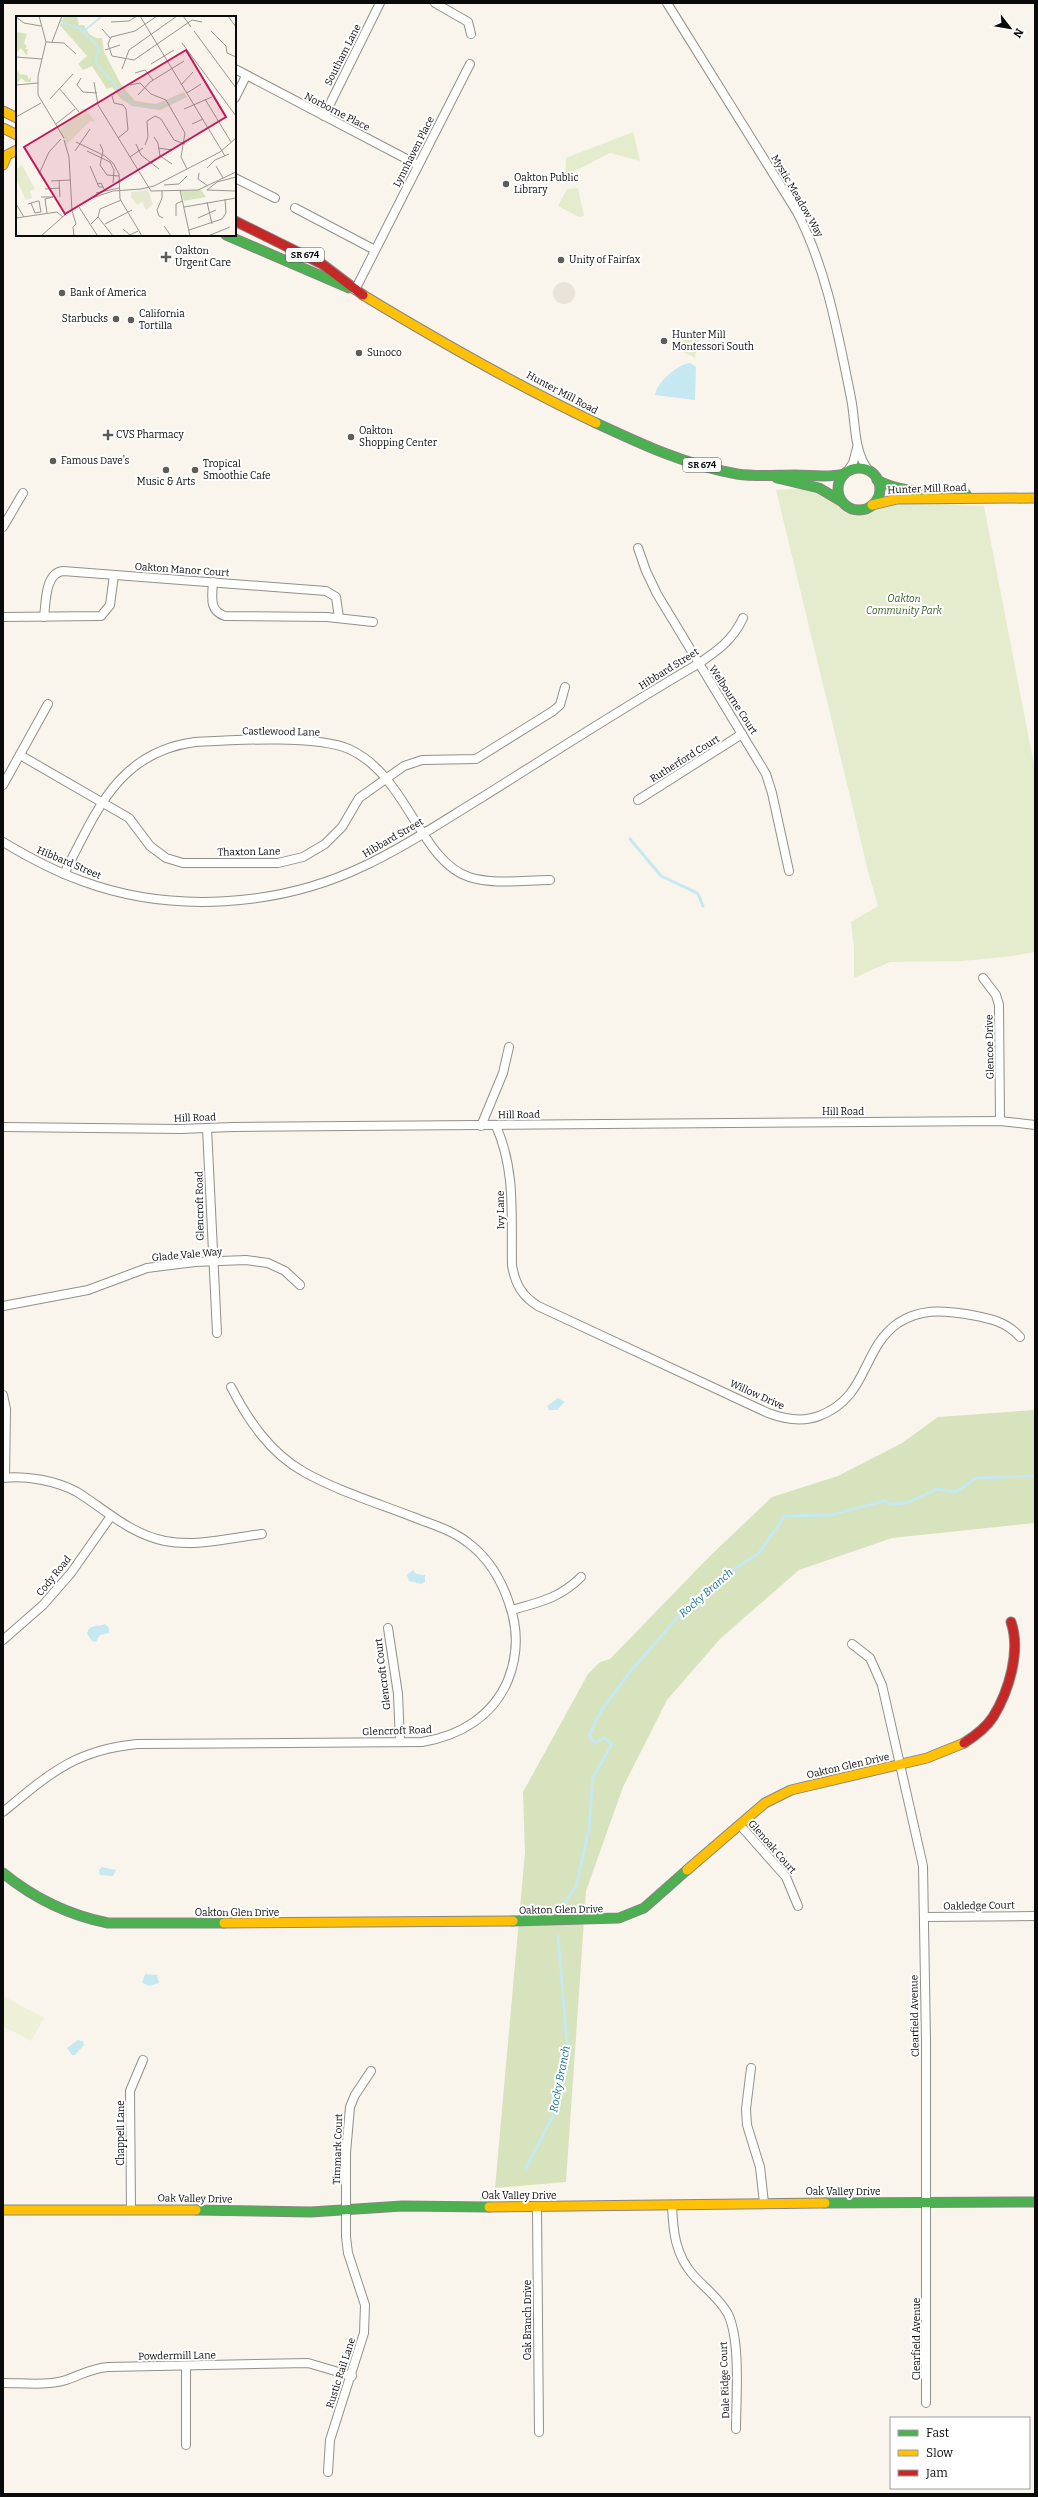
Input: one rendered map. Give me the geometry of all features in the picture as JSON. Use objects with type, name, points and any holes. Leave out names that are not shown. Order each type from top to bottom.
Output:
[{"type":"street","name":"Southam Lane","points":[[324,116],[380,3]]},
{"type":"street","points":[[435,3],[468,22],[471,34]]},
{"type":"street","name":"Mystic Meadow Way","points":[[667,3],[797,212],[812,240],[825,279],[851,400],[857,445],[861,460],[869,471]]},
{"type":"street","name":"Lynnhaven Place","points":[[355,290],[470,64]]},
{"type":"street","name":"Norborne Place","points":[[236,70],[418,165]]},
{"type":"street","points":[[236,96],[246,76]]},
{"type":"street","points":[[3,111],[16,118]]},
{"type":"street","points":[[3,128],[16,134]]},
{"type":"street","points":[[3,165],[7,155],[16,150]]},
{"type":"street","points":[[236,178],[275,198]]},
{"type":"street","points":[[295,208],[375,250]]},
{"type":"street","name":"Hunter Mill Road","points":[[236,221],[322,264],[355,290],[429,335],[548,400],[624,438],[683,460],[737,474],[774,477],[795,475],[833,477],[858,468],[869,471],[877,480],[895,488],[953,491],[984,498]]},
{"type":"street","name":"Hunter Mill Road","points":[[228,236],[280,257],[312,274],[355,290]]},
{"type":"street","name":"Mystic Meadow Way","points":[[845,473],[853,463],[857,445]]},
{"type":"street","points":[[842,501],[838,487],[845,473]]},
{"type":"street","name":"Hunter Mill Road","points":[[774,477],[794,484],[821,488],[842,501],[846,506],[856,510],[897,499],[948,500],[1035,498]]},
{"type":"street","name":"Hunter Mill Road","points":[[872,505],[879,494],[877,480]]},
{"type":"street","points":[[3,527],[22,493]]},
{"type":"street","name":"Welbourne Court","points":[[638,548],[650,582],[698,664],[759,761],[768,781],[789,871]]},
{"type":"street","name":"Oakton Manor Court","points":[[44,617],[50,581],[56,573],[77,571],[326,591],[336,597],[339,618]]},
{"type":"street","points":[[3,617],[97,617],[105,614],[110,605],[114,575]]},
{"type":"street","points":[[212,582],[212,606],[216,612],[225,616],[339,618],[373,622]]},
{"type":"street","name":"Hibbard Street","points":[[3,842],[64,874],[106,889],[142,896],[192,901],[243,900],[292,891],[340,877],[383,857],[698,664],[727,644],[737,632],[743,618]]},
{"type":"street","name":"Thaxton Lane","points":[[20,755],[129,818],[157,853],[174,862],[278,863],[303,857],[325,844],[342,827],[359,798],[386,778],[415,761],[476,759],[553,711],[560,705],[566,687]]},
{"type":"street","points":[[3,785],[48,704]]},
{"type":"street","name":"Rutherford Court","points":[[638,800],[742,734]]},
{"type":"street","name":"Castlewood Lane","points":[[64,874],[103,802],[119,779],[140,761],[166,748],[195,742],[330,743],[348,749],[367,759],[386,778],[399,794],[445,863],[467,876],[488,880],[550,880]]},
{"type":"street","name":"Glencoe Drive","points":[[984,978],[996,995],[999,1005],[1000,1121]]},
{"type":"street","points":[[480,1126],[503,1073],[509,1047]]},
{"type":"street","name":"Hill Road","points":[[3,1127],[207,1128],[1000,1121],[1035,1125]]},
{"type":"street","name":"Ivy Lane","points":[[496,1126],[505,1145],[509,1164],[512,1265],[514,1276],[523,1294]]},
{"type":"street","name":"Glencroft Road","points":[[207,1128],[212,1261],[217,1332]]},
{"type":"street","name":"Glade Vale Way","points":[[3,1306],[88,1290],[147,1268],[212,1261],[246,1260],[268,1263],[285,1271],[300,1285]]},
{"type":"street","name":"Willow Drive","points":[[523,1294],[538,1306],[768,1413],[788,1419],[816,1417],[839,1406],[856,1387],[880,1342],[888,1332],[898,1324],[918,1314],[945,1311],[995,1320],[1013,1329],[1020,1337]]},
{"type":"street","name":"Glencroft Road","points":[[3,1812],[62,1765],[95,1750],[116,1746],[422,1742],[450,1736],[466,1728],[488,1711],[506,1685],[515,1658],[515,1627],[512,1610],[495,1571],[482,1555],[468,1542],[446,1530],[355,1495],[303,1472],[269,1445],[244,1414],[230,1387]]},
{"type":"street","points":[[3,1395],[6,1409],[4,1477],[52,1482],[76,1492],[130,1529],[164,1541],[190,1543],[262,1534]]},
{"type":"street","name":"Cody Road","points":[[3,1640],[43,1605],[71,1573],[111,1516]]},
{"type":"street","points":[[512,1610],[557,1596],[568,1589],[581,1577]]},
{"type":"street","name":"Oakton Glen Drive","points":[[3,1873],[36,1898],[53,1907],[83,1918],[108,1923],[604,1921],[633,1913],[652,1903],[765,1803],[791,1790],[941,1755],[970,1741],[993,1719],[1008,1689],[1016,1649],[1016,1639],[1011,1622]]},
{"type":"street","name":"Glencroft Court","points":[[388,1628],[398,1694],[400,1742]]},
{"type":"street","name":"Clearfield Avenue","points":[[852,1644],[870,1658],[876,1667],[886,1699],[921,1852],[924,1917],[926,2403]]},
{"type":"street","name":"Glenoak Court","points":[[740,1825],[790,1882],[798,1906]]},
{"type":"street","name":"Oakledge Court","points":[[924,1917],[1035,1916]]},
{"type":"street","name":"Chappell Lane","points":[[131,2209],[130,2091],[132,2083],[143,2060]]},
{"type":"street","points":[[751,2068],[746,2109],[747,2125],[760,2167],[764,2204]]},
{"type":"street","name":"Timmark Court","points":[[346,2211],[346,2153],[350,2107],[355,2095],[371,2071]]},
{"type":"street","name":"Oak Valley Drive","points":[[3,2210],[131,2209],[274,2212],[346,2211],[402,2206],[537,2208],[672,2205],[1035,2202]]},
{"type":"street","name":"Dale Ridge Court","points":[[672,2205],[674,2239],[678,2252],[694,2276],[722,2304],[732,2328],[735,2344],[736,2429]]},
{"type":"street","name":"Oak Branch Drive","points":[[537,2208],[539,2432]]},
{"type":"street","name":"Rustic Rail Lane","points":[[328,2472],[330,2440],[361,2349],[366,2317],[363,2294],[348,2253],[346,2211]]},
{"type":"street","name":"Powdermill Lane","points":[[3,2384],[51,2383],[66,2380],[99,2368],[308,2363],[352,2376]]},
{"type":"street","points":[[186,2366],[186,2445]]},
{"type":"green space","points":[[633,132],[640,161],[610,153],[573,172],[565,182],[566,158]]},
{"type":"green space","points":[[578,188],[584,216],[579,217],[558,206],[567,189]]},
{"type":"green space","points":[[686,332],[700,333],[695,358],[679,350]]},
{"type":"green space","name":"Oakton Community Park","points":[[803,488],[835,500],[846,513],[868,513],[876,508],[895,502],[984,506],[1035,770],[1035,952],[1013,956],[963,961],[890,962],[854,978],[854,947],[851,922],[878,906],[869,875],[776,490]]},
{"type":"green space","points":[[1035,1410],[1035,1523],[892,1538],[799,1570],[720,1639],[667,1700],[623,1787],[586,1891],[566,2182],[495,2188],[525,1852],[523,1792],[588,1674],[600,1662],[610,1659],[710,1556],[772,1497],[838,1476],[902,1443],[938,1417]]},
{"type":"green space","points":[[3,1996],[44,2018],[31,2041],[3,2026]]},
{"type":"shaded area","name":"Unity of Fairfax","points":[[564,282],[572,285],[575,293],[572,301],[564,304],[556,301],[553,293],[556,285]]},
{"type":"water","points":[[690,363],[696,367],[695,400],[655,395],[659,385],[668,375],[685,364]]},
{"type":"water","points":[[558,1398],[565,1402],[557,1410],[549,1410],[547,1406]]},
{"type":"water","points":[[413,1570],[416,1574],[425,1575],[425,1582],[421,1584],[409,1581],[407,1575]]},
{"type":"water","points":[[105,1624],[109,1628],[109,1633],[100,1635],[96,1642],[92,1641],[87,1634],[91,1627]]},
{"type":"water","points":[[102,1867],[116,1870],[113,1876],[100,1875],[99,1870]]},
{"type":"water","points":[[145,1974],[157,1975],[159,1983],[150,1986],[142,1983]]},
{"type":"water","points":[[78,2040],[83,2041],[84,2045],[75,2055],[72,2055],[67,2048]]},
{"type":"waterway","points":[[630,839],[661,876],[698,894],[703,906]]},
{"type":"waterway","name":"Rocky Branch","points":[[557,1918],[557,1912],[576,1887],[589,1829],[593,1777],[612,1744],[604,1738],[595,1743],[589,1735],[601,1711],[630,1672],[678,1617],[728,1573],[759,1553],[785,1516],[830,1515],[885,1501],[890,1504],[907,1503],[937,1489],[956,1492],[976,1478],[1035,1476]]},
{"type":"waterway","name":"Rocky Branch","points":[[526,2168],[554,2114],[567,2044],[558,1936]]},
{"type":"traffic: fast","points":[[228,236],[349,288]]},
{"type":"traffic: fast","points":[[596,423],[630,439],[683,460],[701,466],[737,474],[759,476],[826,476],[844,474]]},
{"type":"traffic: fast","points":[[859,468],[874,474],[880,489],[874,504],[859,510],[844,504],[838,489],[844,474],[859,468]]},
{"type":"traffic: fast","points":[[777,478],[819,488],[841,501]]},
{"type":"traffic: fast","points":[[877,480],[888,485],[910,490],[966,494]]},
{"type":"traffic: fast","points":[[513,1921],[619,1918],[644,1908],[687,1870]]},
{"type":"traffic: fast","points":[[3,1873],[27,1891],[52,1905],[93,1920],[108,1923],[224,1923]]},
{"type":"traffic: fast","points":[[825,2203],[1035,2202]]},
{"type":"traffic: fast","points":[[196,2210],[311,2212],[402,2206],[489,2207]]},
{"type":"traffic: slow","points":[[3,111],[16,118]]},
{"type":"traffic: slow","points":[[3,128],[16,134]]},
{"type":"traffic: slow","points":[[3,165],[7,155],[16,150]]},
{"type":"traffic: slow","points":[[363,295],[478,362],[596,423]]},
{"type":"traffic: slow","points":[[872,505],[897,499],[1035,498]]},
{"type":"traffic: slow","points":[[687,1870],[765,1803],[791,1790],[927,1758],[964,1743]]},
{"type":"traffic: slow","points":[[224,1923],[513,1921]]},
{"type":"traffic: slow","points":[[489,2207],[825,2203]]},
{"type":"traffic: slow","points":[[3,2210],[196,2210]]},
{"type":"traffic: jam","points":[[236,221],[322,264],[363,295]]},
{"type":"traffic: jam","points":[[964,1743],[987,1725],[999,1707],[1004,1695],[1012,1671],[1014,1658],[1015,1645],[1011,1622]]},
{"type":"place","name":"Oakton Public Library","points":[[506,184]]},
{"type":"place","name":"Oakton Urgent Care","points":[[166,257]]},
{"type":"place","name":"Unity of Fairfax","points":[[561,260]]},
{"type":"place","name":"Bank of America","points":[[62,293]]},
{"type":"place","name":"Starbucks","points":[[116,319]]},
{"type":"place","name":"California Tortilla","points":[[131,320]]},
{"type":"place","name":"Hunter Mill Montessori South","points":[[664,341]]},
{"type":"place","name":"Sunoco","points":[[359,353]]},
{"type":"place","name":"CVS Pharmacy","points":[[108,435]]},
{"type":"place","name":"Oakton Shopping Center","points":[[351,437]]},
{"type":"place","name":"Famous Dave's","points":[[53,461]]},
{"type":"place","name":"Music & Arts","points":[[166,470]]},
{"type":"place","name":"Tropical Smoothie Cafe","points":[[195,470]]}]
